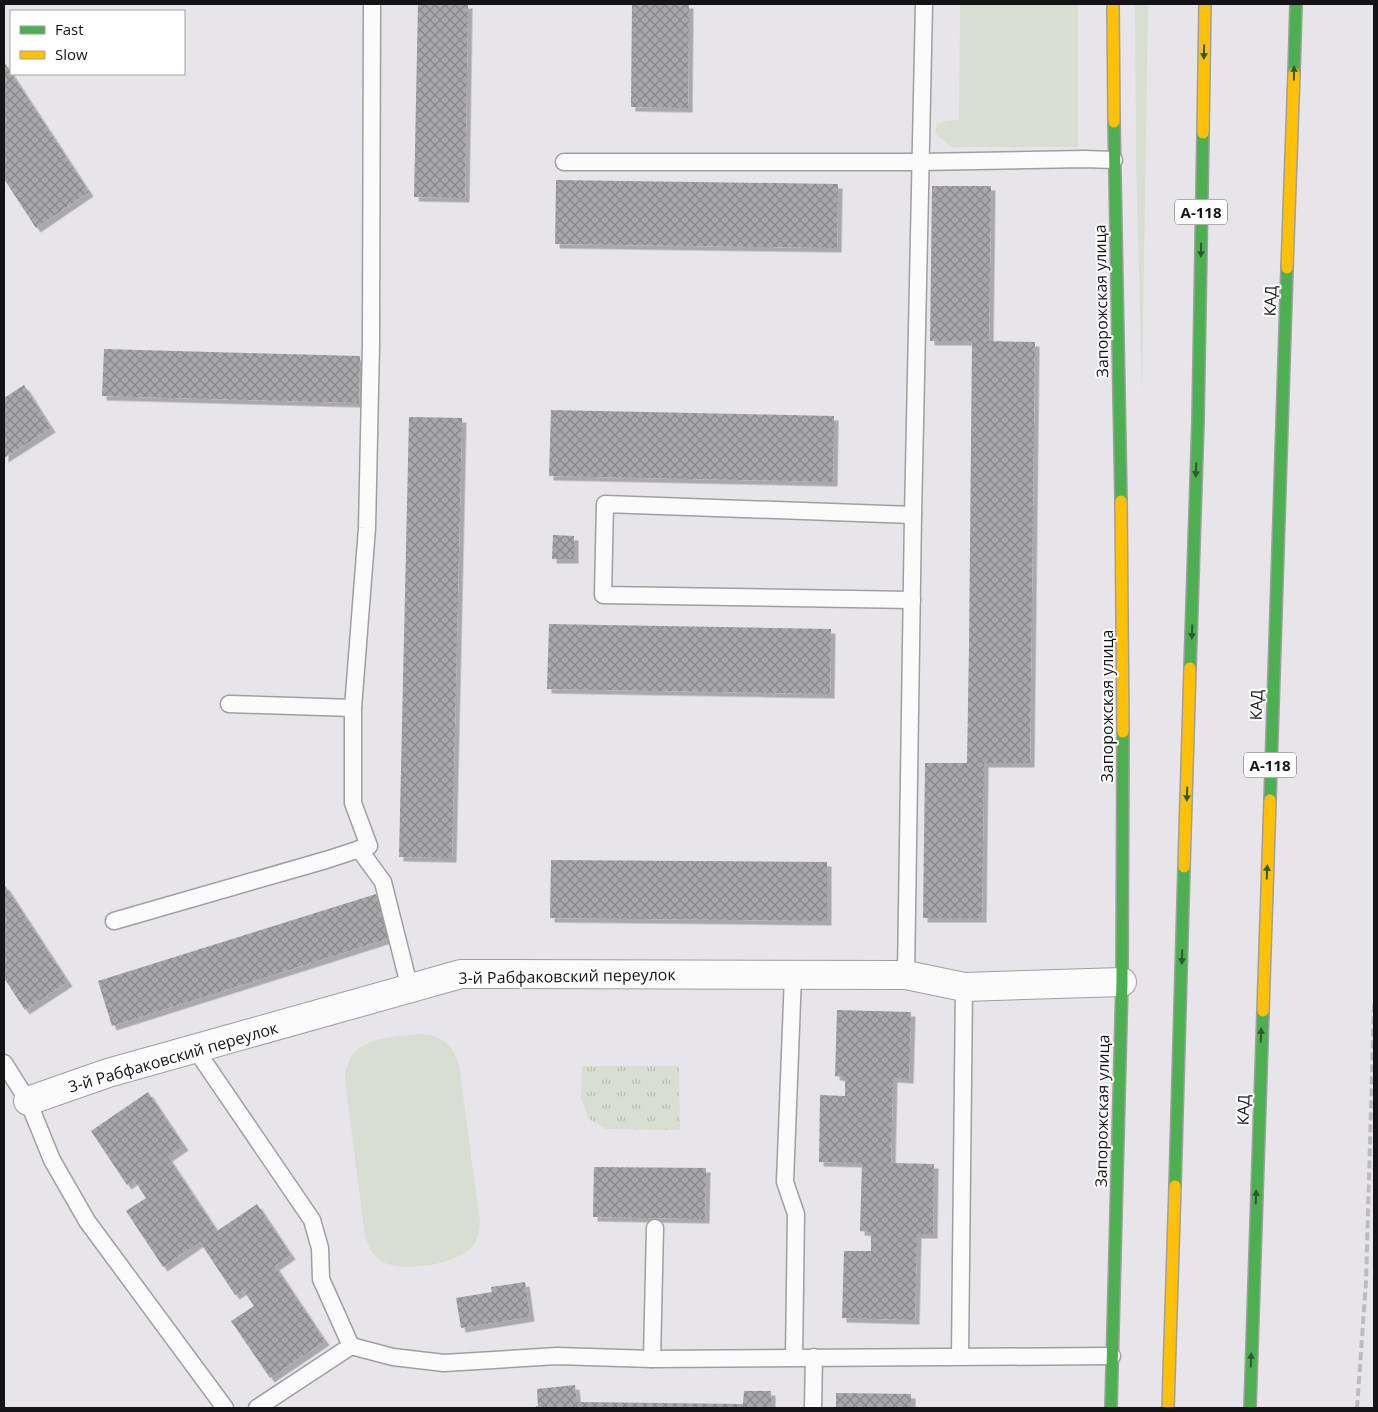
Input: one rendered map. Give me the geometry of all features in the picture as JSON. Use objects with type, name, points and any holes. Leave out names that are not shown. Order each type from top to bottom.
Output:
[{"type":"main road","name":"Запорожская улица","points":[[1111,1408],[1122,982],[1123,572],[1114,160],[1113,4]]},
{"type":"main road","name":"А-118","points":[[1168,1408],[1198,421],[1205,4]]},
{"type":"main road","name":"КАД","points":[[1250,1408],[1296,4]]},
{"type":"street","name":"3-й Рабфаковский переулок","points":[[28,1101],[108,1073],[196,1050],[461,974],[906,975],[964,987],[1122,982]]},
{"type":"lane","points":[[114,921],[369,846],[353,803],[353,708],[367,528],[371,344],[372,4]]},
{"type":"lane","points":[[906,975],[913,515],[924,4]]},
{"type":"lane","points":[[564,162],[1114,160]]},
{"type":"lane","points":[[912,600],[603,595],[606,504],[913,515]]},
{"type":"lane","points":[[229,704],[353,708]]},
{"type":"lane","points":[[360,849],[382,882],[410,989]]},
{"type":"lane","points":[[793,976],[785,1182],[796,1214],[794,1357]]},
{"type":"lane","points":[[960,1356],[964,987]]},
{"type":"lane","points":[[196,1050],[312,1220],[320,1248],[321,1279],[351,1346]]},
{"type":"lane","points":[[4,1063],[28,1101],[52,1160],[87,1221],[225,1408]]},
{"type":"lane","points":[[652,1359],[654,1228]]},
{"type":"lane","points":[[257,1408],[351,1346],[393,1357],[444,1363],[557,1356],[652,1359],[1112,1356]]},
{"type":"lane","points":[[813,1408],[814,1357]]},
{"type":"green space","points":[[960,4],[1078,4],[1078,147],[951,147],[935,133],[940,123],[959,120]]},
{"type":"green space","points":[[1135,4],[1148,4],[1142,395],[1136,160]]},
{"type":"green space","points":[[420,1034],[435,1036],[446,1042],[459,1065],[480,1222],[476,1241],[464,1253],[454,1259],[441,1263],[413,1267],[388,1264],[379,1260],[372,1252],[365,1237],[345,1079],[353,1054],[361,1047],[383,1039]]},
{"type":"green space","points":[[582,1066],[679,1066],[680,1130],[606,1129],[589,1119],[581,1098]]},
{"type":"building","points":[[418,4],[468,4],[465,198],[414,197]]},
{"type":"building","points":[[632,4],[689,4],[688,108],[631,107]]},
{"type":"building","points":[[4,62],[10,71],[10,75],[12,75],[89,192],[36,228],[4,179]]},
{"type":"building","points":[[556,180],[838,184],[837,248],[555,244]]},
{"type":"building","points":[[932,186],[991,186],[989,341],[1035,342],[1030,763],[984,763],[982,918],[923,918],[925,763],[967,763],[969,646],[972,341],[930,341]]},
{"type":"building","points":[[104,349],[360,356],[359,403],[102,396]]},
{"type":"building","points":[[24,385],[51,428],[4,458],[4,398]]},
{"type":"building","points":[[551,410],[834,416],[833,482],[549,476]]},
{"type":"building","points":[[409,417],[462,418],[452,858],[399,857]]},
{"type":"building","points":[[553,535],[574,536],[574,559],[552,559]]},
{"type":"building","points":[[549,624],[831,629],[830,694],[547,689]]},
{"type":"building","points":[[551,860],[827,862],[827,921],[550,918]]},
{"type":"building","points":[[4,884],[68,982],[25,1010],[4,978]]},
{"type":"building","points":[[376,894],[390,938],[112,1026],[98,981]]},
{"type":"building","points":[[837,1010],[911,1012],[909,1079],[893,1078],[891,1163],[934,1164],[933,1234],[917,1234],[915,1320],[842,1318],[844,1251],[871,1251],[871,1232],[860,1231],[862,1163],[819,1162],[820,1095],[845,1096],[845,1077],[835,1076]]},
{"type":"building","points":[[148,1092],[184,1146],[168,1157],[217,1231],[257,1204],[291,1255],[275,1266],[325,1341],[270,1378],[231,1321],[254,1306],[243,1290],[235,1295],[200,1242],[163,1267],[126,1211],[146,1198],[134,1180],[127,1185],[91,1131]]},
{"type":"building","points":[[594,1167],[706,1168],[705,1219],[593,1217]]},
{"type":"building","points":[[525,1282],[530,1317],[461,1328],[456,1298],[492,1292],[491,1287]]},
{"type":"building","points":[[575,1385],[577,1402],[743,1404],[744,1391],[771,1391],[771,1408],[532,1408],[538,1406],[537,1389]]},
{"type":"building","points":[[836,1393],[911,1394],[911,1408],[836,1408]]},
{"type":"railway","points":[[1357,1408],[1366,1282],[1374,1004]]},
{"type":"traffic: fast","points":[[1294,73],[1296,4]]},
{"type":"traffic: fast","points":[[1114,122],[1121,501]]},
{"type":"traffic: fast","points":[[1190,668],[1198,421],[1203,133]]},
{"type":"traffic: fast","points":[[1270,800],[1287,268]]},
{"type":"traffic: fast","points":[[1111,1408],[1122,982],[1123,732]]},
{"type":"traffic: fast","points":[[1175,1186],[1184,867]]},
{"type":"traffic: fast","points":[[1250,1408],[1263,1011]]},
{"type":"traffic: slow","points":[[1113,4],[1114,122]]},
{"type":"traffic: slow","points":[[1203,133],[1205,4]]},
{"type":"traffic: slow","points":[[1287,268],[1294,73]]},
{"type":"traffic: slow","points":[[1121,501],[1123,732]]},
{"type":"traffic: slow","points":[[1184,867],[1190,668]]},
{"type":"traffic: slow","points":[[1263,1011],[1270,800]]},
{"type":"traffic: slow","points":[[1168,1408],[1175,1186]]}]
